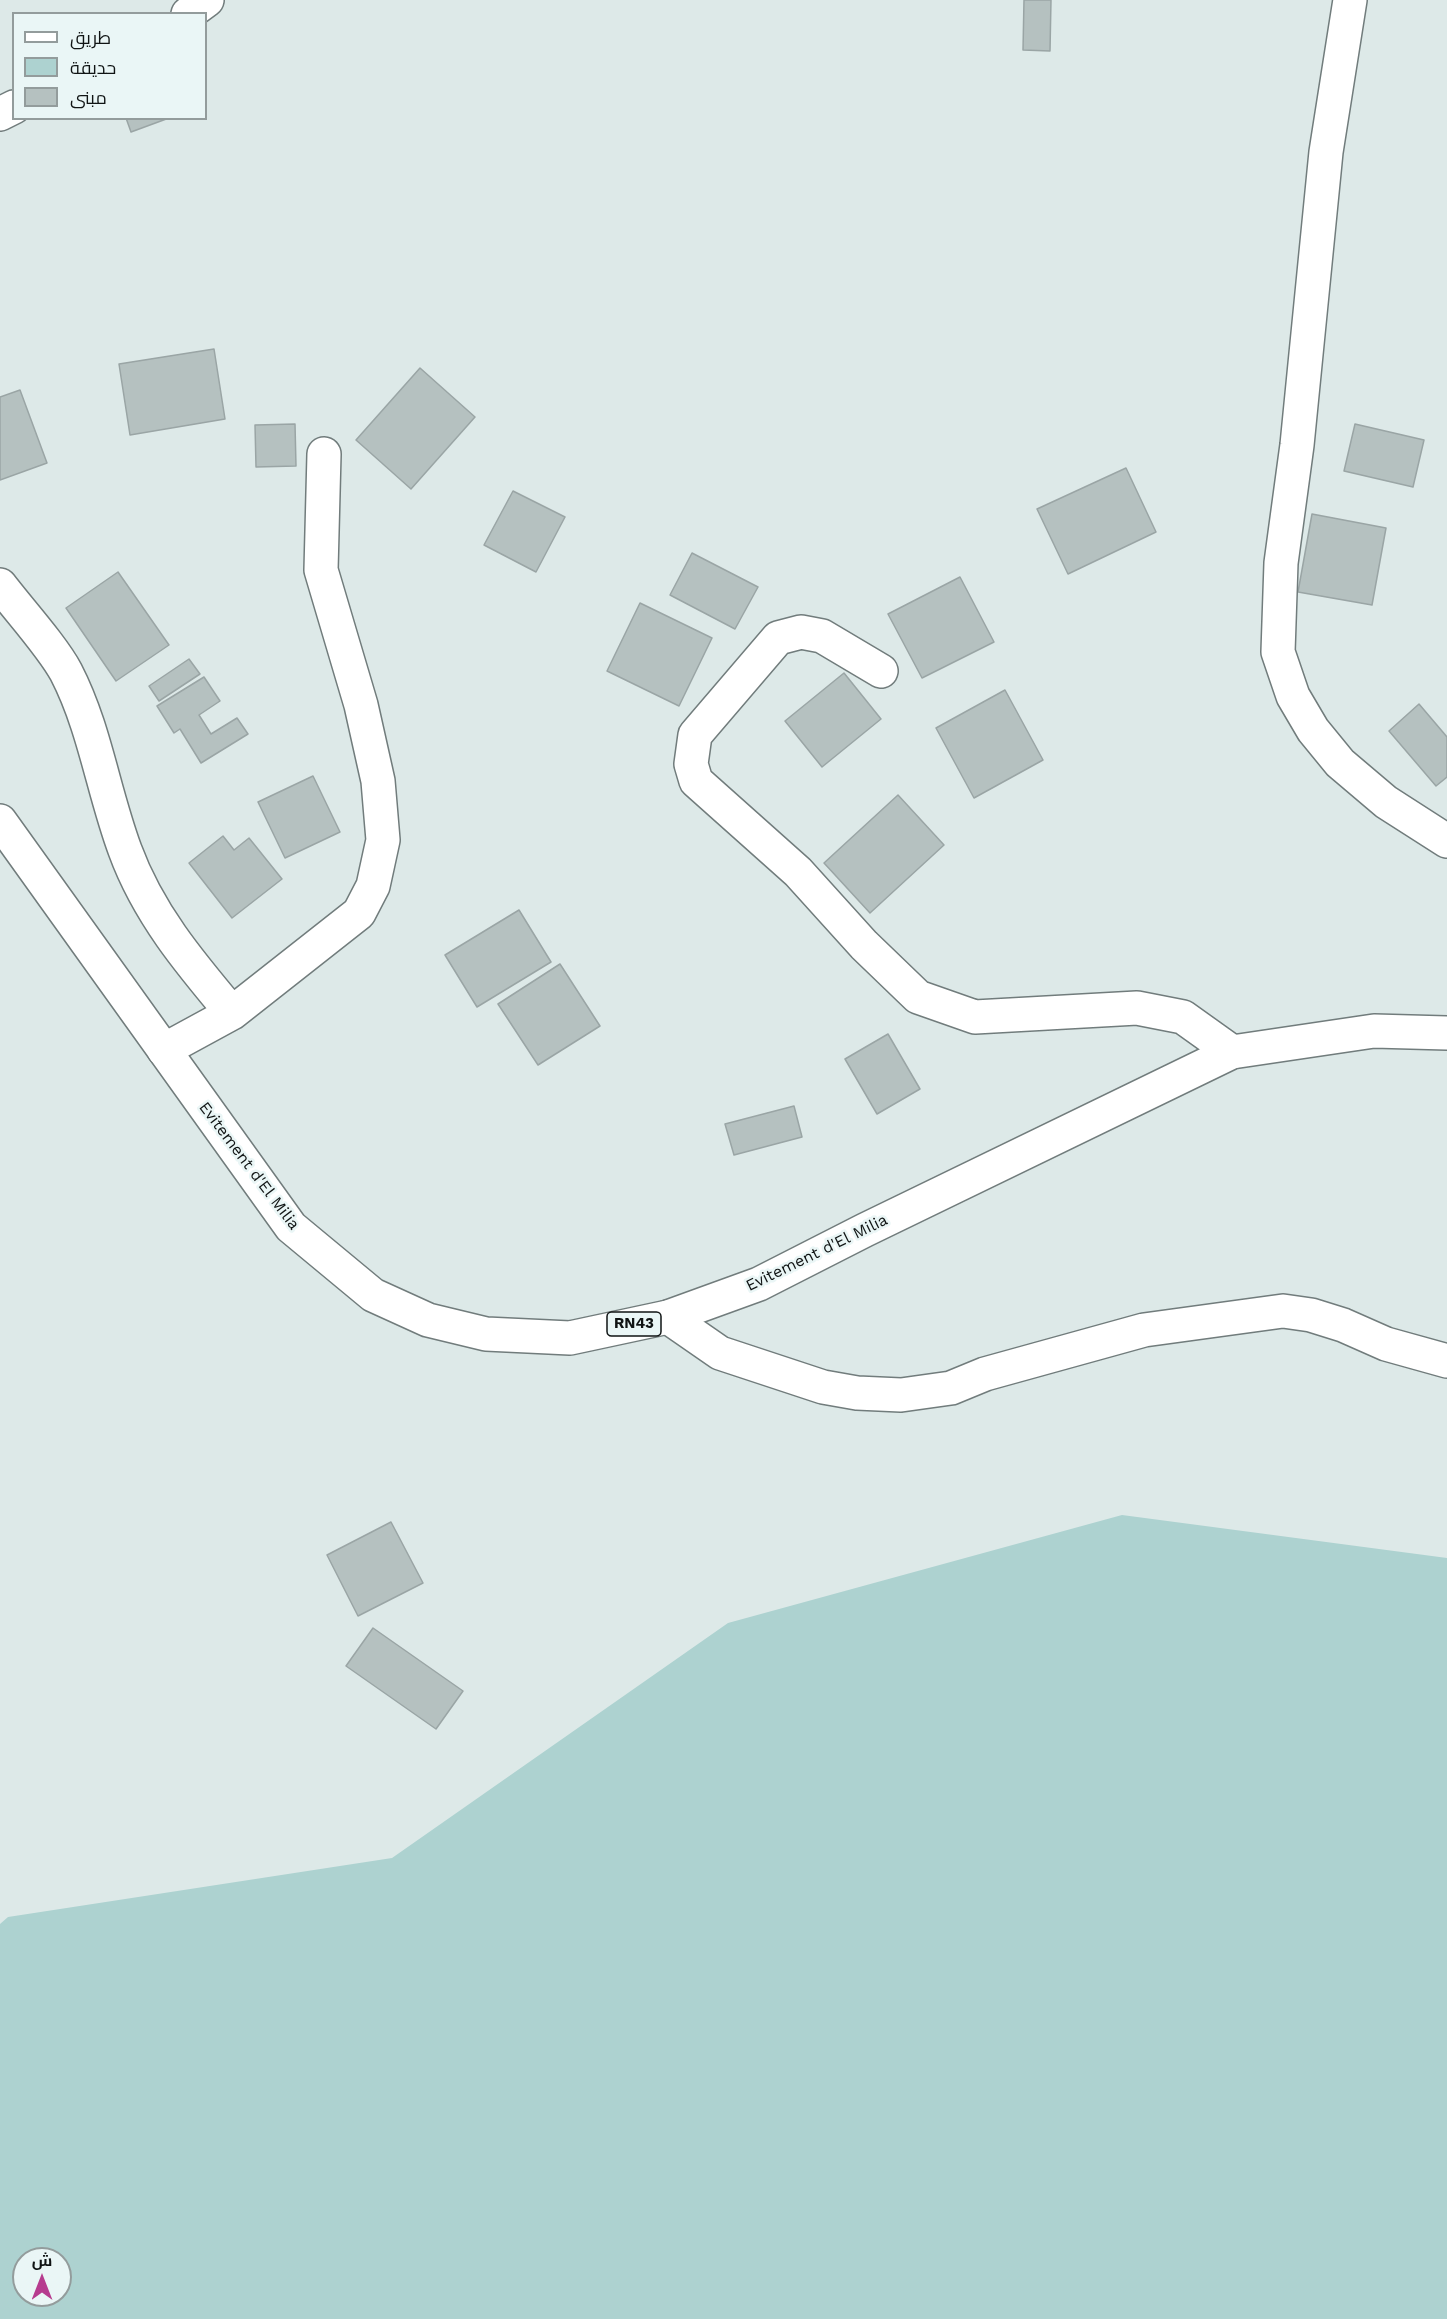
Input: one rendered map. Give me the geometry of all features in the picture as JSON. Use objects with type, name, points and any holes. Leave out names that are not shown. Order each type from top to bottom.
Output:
[{"type":"street","points":[[191,12],[207,0]]},
{"type":"street","points":[[1350,0],[1326,152],[1297,445],[1281,562],[1278,652],[1293,696],[1313,730],[1340,763],[1386,802],[1447,842]]},
{"type":"street","points":[[164,1050],[232,1013],[359,914],[373,886],[383,840],[378,781],[362,705],[321,570],[324,454]]},
{"type":"street","points":[[0,585],[66,671],[91,733],[124,850],[146,900],[182,954],[232,1013]]},
{"type":"street","points":[[881,671],[822,636],[801,632],[778,638],[695,735],[691,764],[696,781],[798,872],[864,945],[918,997],[975,1017],[1137,1008],[1184,1017],[1232,1052]]},
{"type":"street","name":"Evitement d'El Milia","points":[[0,821],[291,1227],[373,1295],[428,1320],[486,1334],[570,1338],[668,1317],[759,1284],[897,1214],[1232,1052],[1374,1031],[1447,1033]]},
{"type":"street","points":[[668,1317],[720,1353],[823,1387],[856,1393],[902,1395],[951,1388],[985,1374],[1144,1329],[1283,1311],[1311,1315],[1343,1325],[1386,1344],[1447,1361]]},
{"type":"green space","points":[[1122,1515],[1447,1558],[1447,2319],[0,2319],[0,1924],[8,1917],[392,1858],[728,1623]]},
{"type":"building","points":[[1024,0],[1051,0],[1050,51],[1023,50]]},
{"type":"building","points":[[127,120],[164,120],[131,132]]},
{"type":"building","points":[[214,349],[225,419],[130,435],[119,364]]},
{"type":"building","points":[[420,368],[475,417],[411,489],[356,440]]},
{"type":"building","points":[[20,390],[47,463],[0,480],[0,397]]},
{"type":"building","points":[[295,424],[296,466],[256,467],[255,425]]},
{"type":"building","points":[[1355,424],[1424,440],[1413,487],[1344,471]]},
{"type":"building","points":[[1126,468],[1156,532],[1068,574],[1037,509]]},
{"type":"building","points":[[513,491],[565,517],[536,572],[484,545]]},
{"type":"building","points":[[1312,514],[1386,528],[1372,605],[1298,592]]},
{"type":"building","points":[[692,553],[758,587],[735,629],[670,595]]},
{"type":"building","points":[[118,572],[169,645],[116,681],[66,608]]},
{"type":"building","points":[[960,577],[994,642],[922,678],[888,614]]},
{"type":"building","points":[[640,603],[712,638],[679,706],[607,671]]},
{"type":"building","points":[[189,659],[200,674],[159,701],[149,686]]},
{"type":"building","points":[[844,673],[881,719],[822,767],[785,721]]},
{"type":"building","points":[[204,677],[220,701],[199,715],[211,734],[237,718],[248,734],[201,763],[180,729],[174,733],[157,706]]},
{"type":"building","points":[[1005,690],[1043,760],[974,798],[936,728]]},
{"type":"building","points":[[1419,704],[1447,737],[1447,777],[1436,786],[1389,731]]},
{"type":"building","points":[[313,776],[340,832],[285,858],[258,802]]},
{"type":"building","points":[[898,795],[944,845],[870,913],[824,863]]},
{"type":"building","points":[[223,836],[234,850],[249,838],[282,879],[232,918],[189,863]]},
{"type":"building","points":[[519,910],[551,962],[477,1007],[445,955]]},
{"type":"building","points":[[560,964],[600,1026],[538,1065],[498,1004]]},
{"type":"building","points":[[888,1034],[920,1089],[877,1114],[845,1059]]},
{"type":"building","points":[[794,1106],[802,1137],[734,1155],[725,1124]]},
{"type":"building","points":[[391,1522],[423,1583],[358,1616],[327,1555]]},
{"type":"building","points":[[373,1628],[463,1691],[436,1729],[346,1666]]}]
